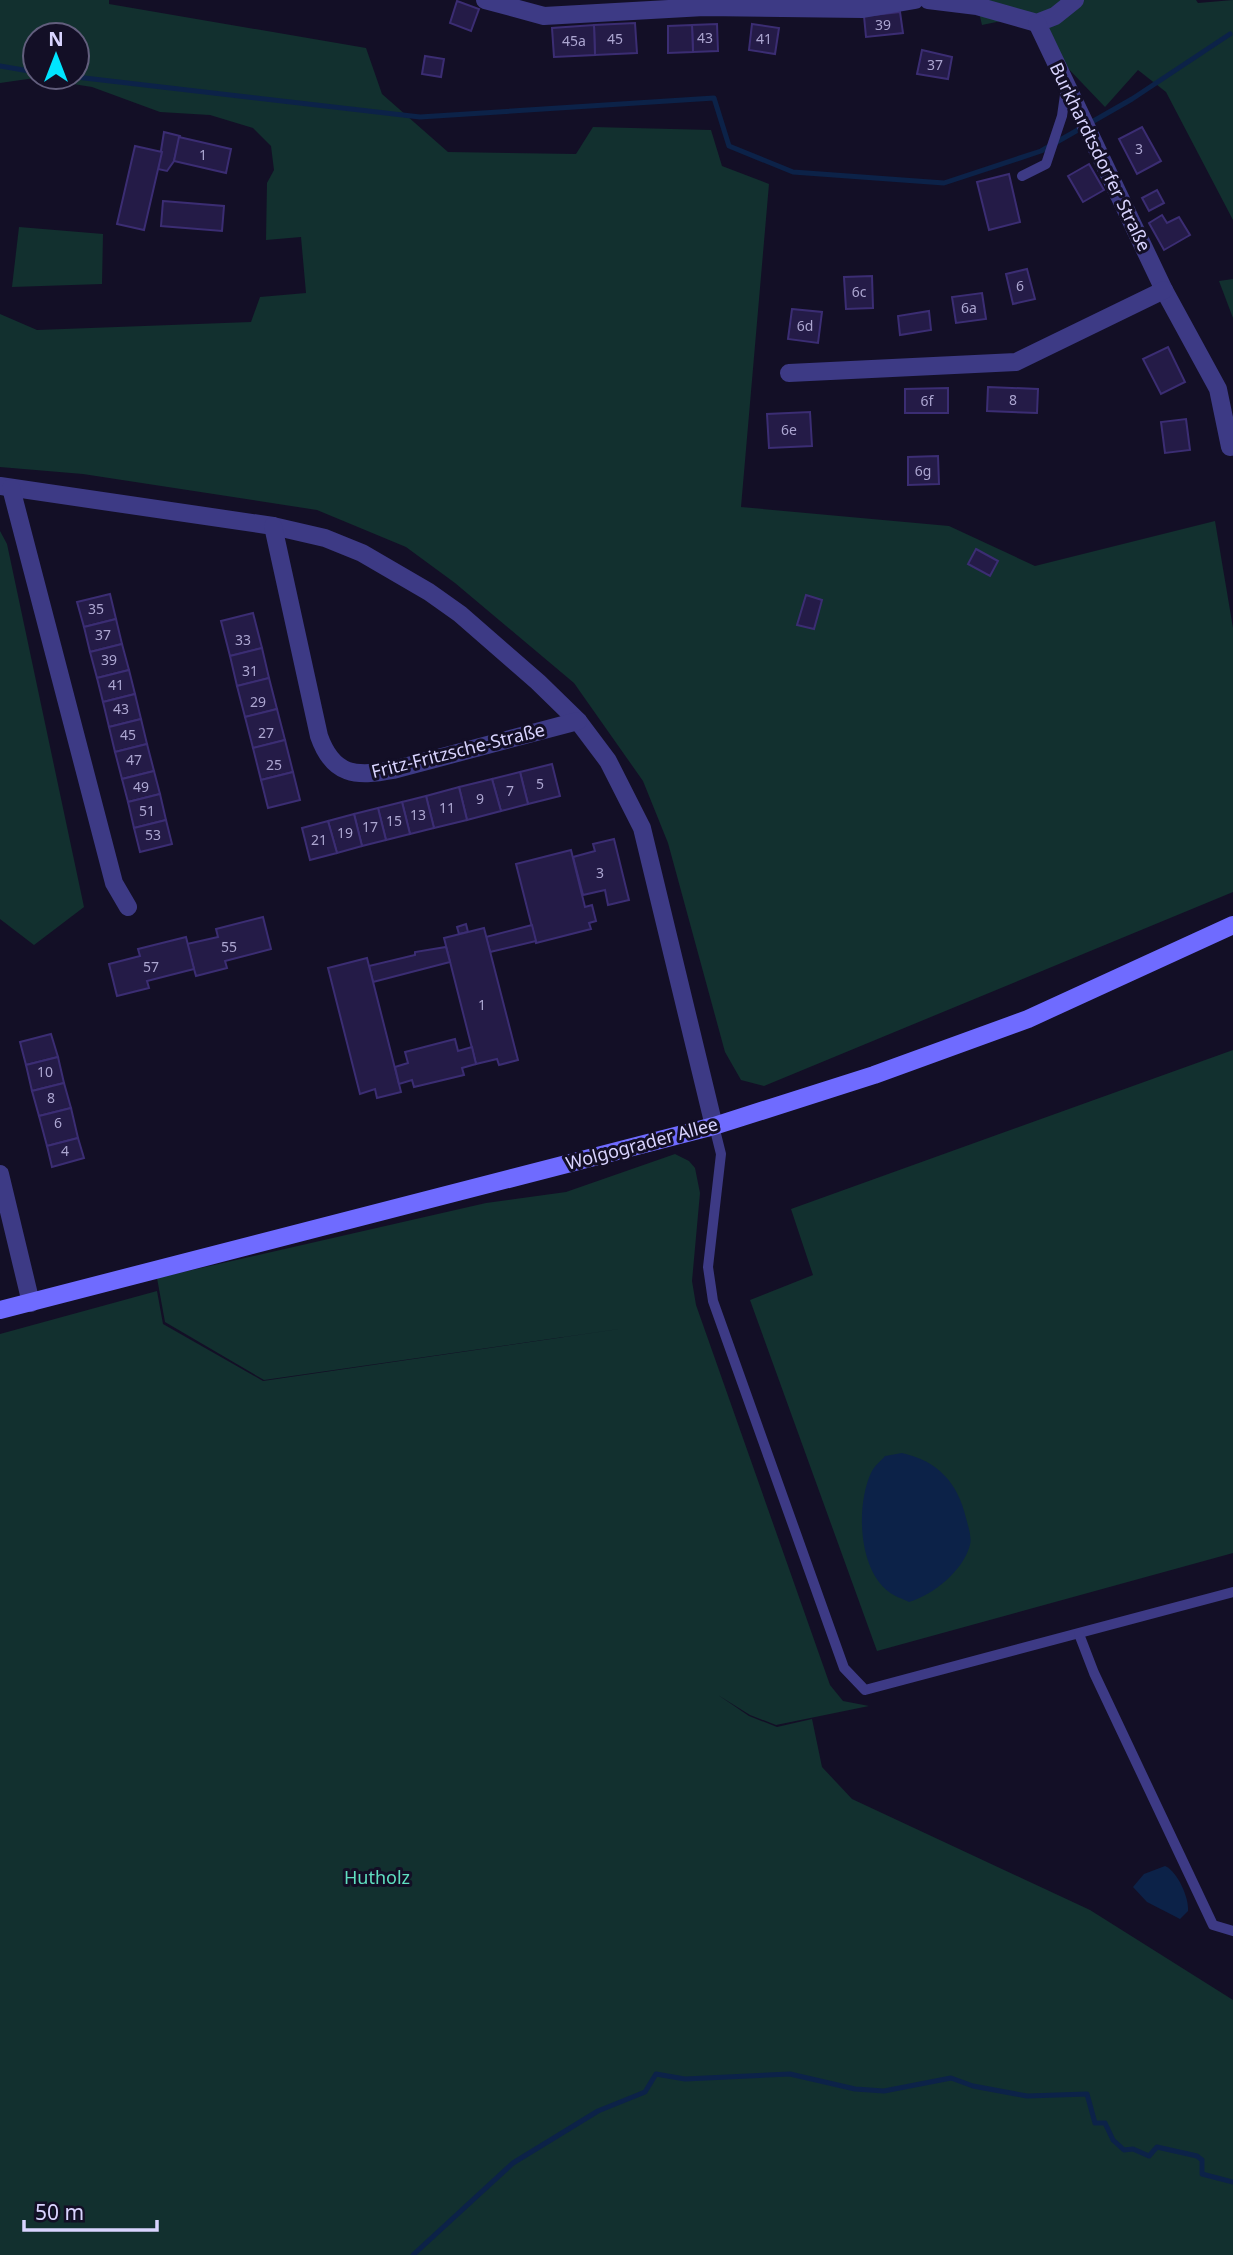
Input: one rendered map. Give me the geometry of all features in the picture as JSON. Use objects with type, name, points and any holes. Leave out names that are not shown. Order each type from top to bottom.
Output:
[{"type":"main road","name":"Wolgograder Allee","points":[[0,1310],[714,1126],[874,1075],[1028,1019],[1233,925]]},
{"type":"street","points":[[485,0],[544,16],[704,7],[863,9],[915,0]]},
{"type":"street","points":[[928,0],[977,6],[1037,23],[1055,16],[1075,0]]},
{"type":"street","name":"Burkhardtsdorfer Straße","points":[[1037,23],[1164,290],[1218,389],[1230,447]]},
{"type":"street","points":[[789,373],[1016,362],[1164,290]]},
{"type":"street","name":"Fritz-Fritzsche-Straße","points":[[128,907],[114,883],[5,487],[273,526],[325,538],[362,553],[429,592],[470,622],[578,721],[608,761],[642,828],[714,1126]]},
{"type":"street","name":"Fritz-Fritzsche-Straße","points":[[273,526],[319,736],[326,753],[343,770],[366,775],[393,770],[578,721]]},
{"type":"street","points":[[0,1174],[31,1303]]},
{"type":"lane","points":[[1022,176],[1046,164],[1069,95]]},
{"type":"lane","points":[[714,1126],[720,1154],[708,1267],[713,1301],[844,1668],[865,1690],[1233,1592]]},
{"type":"lane","points":[[1079,1633],[1094,1673],[1213,1925],[1233,1931]]},
{"type":"green space","points":[[0,0],[109,0],[109,4],[366,48],[382,94],[448,152],[576,154],[593,127],[711,130],[722,166],[769,184],[741,507],[949,526],[1035,566],[1215,521],[1233,628],[1233,892],[764,1086],[741,1080],[725,1052],[668,843],[643,781],[574,683],[455,583],[406,547],[317,510],[83,474],[0,467],[0,314],[37,330],[251,322],[260,297],[306,293],[301,237],[266,240],[267,183],[274,170],[271,146],[253,128],[210,115],[160,112],[91,87],[91,21],[21,21],[21,80],[0,83]]},
{"type":"green space","points":[[976,0],[1196,0],[1198,3],[1233,0],[1233,220],[1166,92],[1138,70],[1105,107],[1062,62],[1025,16],[982,25]]},
{"type":"green space","points":[[19,227],[103,234],[102,284],[12,287]]},
{"type":"green space","points":[[1233,279],[1233,318],[1219,281]]},
{"type":"green space","points":[[0,531],[7,544],[84,907],[34,945],[0,919]]},
{"type":"green space","points":[[1233,1050],[1233,1553],[877,1651],[750,1300],[813,1275],[791,1209]]},
{"type":"green space","name":"Hutholz","points":[[675,1154],[689,1161],[695,1168],[700,1193],[692,1281],[696,1305],[830,1685],[843,1701],[869,1706],[776,1725],[750,1715],[718,1695],[749,1716],[777,1727],[812,1719],[822,1767],[852,1799],[1090,1910],[1233,2000],[1233,2255],[0,2255],[0,1334],[157,1291],[163,1324],[263,1381],[633,1327],[264,1380],[165,1322],[157,1278],[486,1203],[566,1192]]},
{"type":"water","points":[[902,1453],[926,1462],[945,1475],[958,1494],[971,1539],[966,1555],[954,1573],[928,1594],[909,1602],[889,1592],[871,1568],[866,1553],[862,1519],[866,1486],[872,1470],[885,1456]]},
{"type":"water","points":[[1165,1866],[1178,1879],[1187,1899],[1188,1911],[1180,1919],[1147,1902],[1133,1887],[1144,1874]]},
{"type":"building","points":[[457,1],[479,9],[471,31],[450,23]]},
{"type":"building","points":[[900,12],[903,33],[866,37],[864,16]]},
{"type":"building","points":[[635,23],[637,53],[595,55],[594,25]]},
{"type":"building","points":[[717,24],[718,51],[693,52],[692,25]]},
{"type":"building","points":[[752,24],[779,28],[775,54],[749,50]]},
{"type":"building","points":[[594,25],[595,55],[554,57],[552,28]]},
{"type":"building","points":[[692,25],[693,52],[668,53],[668,26]]},
{"type":"building","points":[[922,50],[952,57],[948,79],[917,74]]},
{"type":"building","points":[[425,56],[444,59],[441,77],[422,74]]},
{"type":"building","points":[[1142,127],[1161,161],[1137,174],[1119,139]]},
{"type":"building","points":[[164,132],[180,136],[174,161],[167,171],[158,169]]},
{"type":"building","points":[[179,137],[231,149],[226,173],[174,161]]},
{"type":"building","points":[[135,146],[162,152],[144,230],[117,224]]},
{"type":"building","points":[[1089,164],[1104,190],[1083,202],[1068,176]]},
{"type":"building","points":[[1009,174],[1020,222],[989,230],[977,182]]},
{"type":"building","points":[[1157,190],[1164,203],[1149,211],[1142,198]]},
{"type":"building","points":[[163,201],[224,206],[222,231],[161,226]]},
{"type":"building","points":[[1162,215],[1167,223],[1179,217],[1190,235],[1164,250],[1149,223]]},
{"type":"building","points":[[1027,269],[1035,299],[1013,304],[1006,274]]},
{"type":"building","points":[[872,276],[873,308],[846,309],[844,277]]},
{"type":"building","points":[[982,293],[986,319],[956,323],[952,297]]},
{"type":"building","points":[[792,309],[822,312],[818,343],[788,339]]},
{"type":"building","points":[[929,311],[931,330],[900,335],[898,316]]},
{"type":"building","points":[[1168,347],[1185,382],[1161,394],[1143,359]]},
{"type":"building","points":[[988,387],[1038,389],[1037,413],[987,411]]},
{"type":"building","points":[[948,388],[948,413],[905,413],[905,389]]},
{"type":"building","points":[[810,412],[812,446],[769,448],[767,414]]},
{"type":"building","points":[[1186,419],[1190,450],[1165,453],[1161,422]]},
{"type":"building","points":[[938,456],[939,484],[908,485],[908,457]]},
{"type":"building","points":[[976,549],[998,561],[990,576],[968,564]]},
{"type":"building","points":[[110,594],[116,619],[84,627],[77,602]]},
{"type":"building","points":[[806,595],[822,600],[814,629],[797,625]]},
{"type":"building","points":[[253,613],[262,648],[230,656],[221,621]]},
{"type":"building","points":[[116,619],[122,644],[90,652],[84,627]]},
{"type":"building","points":[[122,644],[129,670],[97,678],[90,652]]},
{"type":"building","points":[[262,648],[269,678],[237,686],[230,656]]},
{"type":"building","points":[[129,670],[135,694],[103,702],[97,678]]},
{"type":"building","points":[[269,678],[277,709],[245,717],[237,686]]},
{"type":"building","points":[[135,694],[141,719],[109,727],[103,702]]},
{"type":"building","points":[[277,709],[285,740],[253,748],[245,717]]},
{"type":"building","points":[[141,719],[147,744],[115,752],[109,727]]},
{"type":"building","points":[[285,740],[293,772],[261,780],[253,748]]},
{"type":"building","points":[[147,744],[154,771],[122,779],[115,752]]},
{"type":"building","points":[[552,764],[560,796],[528,804],[520,772]]},
{"type":"building","points":[[154,771],[160,794],[128,802],[122,779]]},
{"type":"building","points":[[293,772],[300,800],[268,808],[261,780]]},
{"type":"building","points":[[520,772],[528,804],[501,811],[492,779]]},
{"type":"building","points":[[492,779],[501,811],[467,820],[459,787]]},
{"type":"building","points":[[459,787],[467,820],[434,828],[426,796]]},
{"type":"building","points":[[160,794],[166,820],[134,828],[128,802]]},
{"type":"building","points":[[426,796],[434,828],[410,834],[402,802]]},
{"type":"building","points":[[402,802],[410,834],[386,840],[378,808]]},
{"type":"building","points":[[378,808],[386,840],[362,846],[354,814]]},
{"type":"building","points":[[354,814],[362,846],[337,853],[328,821]]},
{"type":"building","points":[[166,820],[172,844],[140,852],[134,828]]},
{"type":"building","points":[[328,821],[337,853],[310,860],[302,828]]},
{"type":"building","points":[[614,839],[629,900],[608,905],[605,890],[583,895],[573,857],[595,851],[593,844]]},
{"type":"building","points":[[571,850],[585,907],[592,905],[596,921],[589,923],[591,929],[536,943],[516,864]]},
{"type":"building","points":[[263,917],[271,949],[225,961],[227,968],[196,976],[187,944],[218,937],[216,929]]},
{"type":"building","points":[[466,924],[468,932],[459,934],[457,927]]},
{"type":"building","points":[[532,925],[536,941],[490,952],[486,937]]},
{"type":"building","points":[[484,928],[518,1060],[499,1065],[497,1059],[476,1064],[444,938]]},
{"type":"building","points":[[186,937],[194,969],[147,981],[149,988],[117,996],[109,964],[140,956],[138,949]]},
{"type":"building","points":[[446,947],[450,962],[373,982],[369,966],[415,955],[415,952]]},
{"type":"building","points":[[367,958],[401,1092],[377,1098],[375,1089],[360,1094],[328,968]]},
{"type":"building","points":[[51,1034],[58,1057],[26,1065],[20,1042]]},
{"type":"building","points":[[455,1039],[458,1051],[472,1047],[476,1064],[462,1068],[464,1075],[414,1087],[412,1080],[399,1084],[395,1067],[408,1063],[405,1052]]},
{"type":"building","points":[[58,1057],[64,1083],[32,1091],[26,1065]]},
{"type":"building","points":[[64,1083],[71,1108],[39,1116],[32,1091]]},
{"type":"building","points":[[71,1108],[78,1138],[47,1146],[39,1116]]},
{"type":"building","points":[[78,1138],[84,1158],[52,1167],[47,1146]]},
{"type":"waterway","points":[[91,79],[420,117],[714,98],[729,146],[793,172],[944,183],[1041,151],[1132,99],[1230,34]]},
{"type":"waterway","points":[[0,66],[21,70]]},
{"type":"waterway","points":[[413,2255],[513,2163],[598,2111],[645,2092],[656,2074],[685,2079],[790,2074],[855,2089],[884,2091],[951,2078],[973,2086],[1027,2096],[1087,2094],[1095,2123],[1105,2123],[1113,2140],[1124,2150],[1133,2149],[1149,2156],[1157,2147],[1197,2156],[1202,2160],[1202,2174],[1233,2182]]}]
